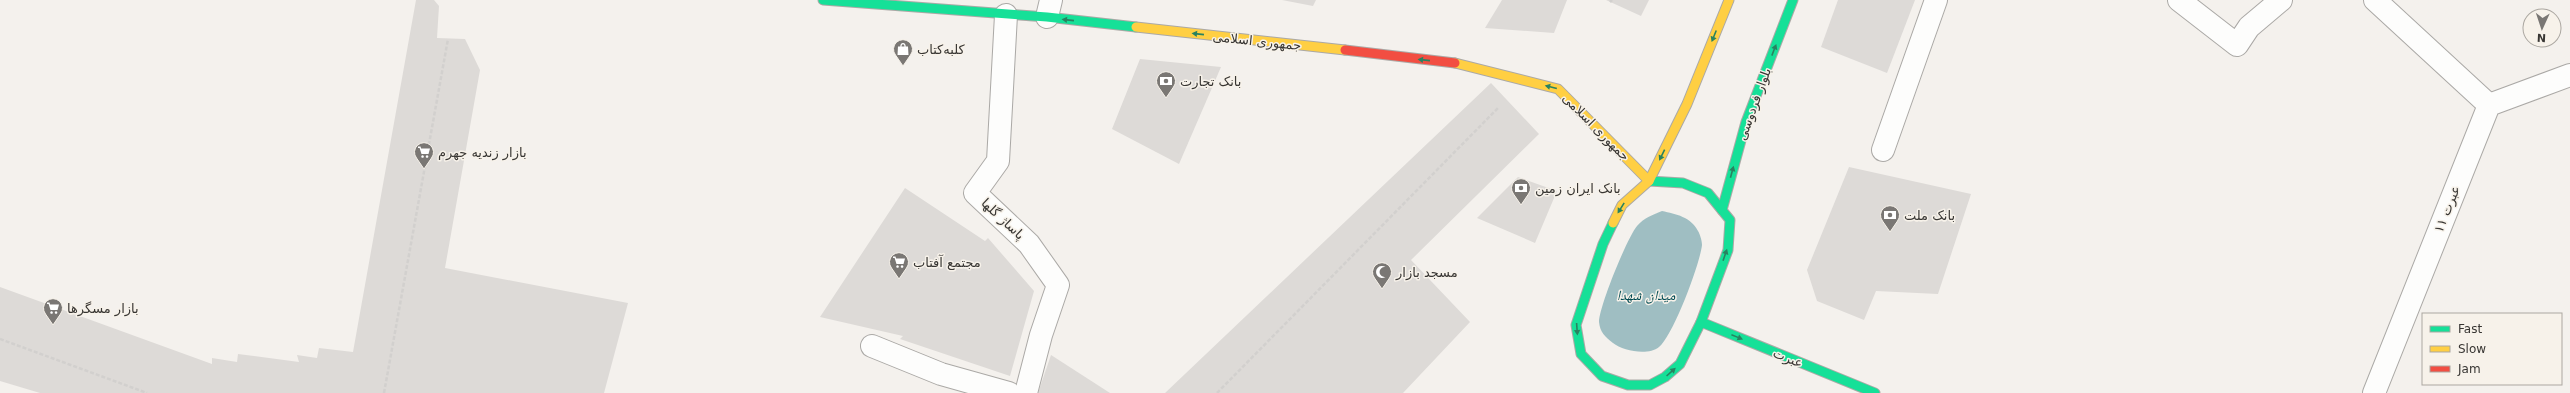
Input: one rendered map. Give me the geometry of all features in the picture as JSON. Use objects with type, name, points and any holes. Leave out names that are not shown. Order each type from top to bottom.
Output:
[{"type":"street","name":"جمهوری اسلامی","points":[[823,0],[1006,15],[1049,9],[1457,63],[1558,89],[1600,129],[1649,181]]},
{"type":"street","points":[[1649,181],[1683,183],[1708,193],[1730,220],[1728,250],[1701,322],[1680,364],[1665,377],[1650,385],[1628,385],[1602,376],[1581,354],[1576,325],[1603,244],[1622,205],[1649,181],[1687,104],[1729,0]]},
{"type":"street","name":"بلوار فردوسی","points":[[1722,210],[1746,122],[1793,0]]},
{"type":"street","points":[[1883,150],[1936,0]]},
{"type":"street","points":[[2179,0],[2237,45],[2249,28],[2281,0]]},
{"type":"street","points":[[2374,0],[2489,105],[2570,75]]},
{"type":"street","name":"پاساژ گلها","points":[[1006,15],[998,161],[975,193],[1029,244],[1058,285],[1041,335],[1026,393]]},
{"type":"street","name":"عبرت ۱۱","points":[[2374,393],[2489,105]]},
{"type":"street","name":"عبرت","points":[[1701,322],[1875,393]]},
{"type":"street","points":[[872,346],[941,374],[1009,393]]},
{"type":"street","points":[[1597,387],[1602,376]]},
{"type":"path","points":[[384,393],[448,38]]},
{"type":"path","points":[[1217,393],[1500,105]]},
{"type":"path","points":[[0,339],[147,393]]},
{"type":"water","name":"میدان شهدا","points":[[1662,211],[1683,217],[1695,226],[1702,242],[1700,254],[1685,299],[1665,340],[1654,350],[1642,352],[1629,350],[1617,346],[1603,334],[1600,329],[1600,314],[1614,273],[1632,233],[1642,221]]},
{"type":"building","name":"بازار زندیه جهرم","points":[[416,0],[434,0],[439,6],[437,38],[465,39],[480,70],[445,268],[628,303],[604,393],[40,393],[0,381],[0,287],[212,364],[212,358],[237,362],[238,354],[299,362],[297,355],[317,358],[319,348],[353,352]]},
{"type":"building","points":[[1282,0],[1316,0],[1313,6]]},
{"type":"building","points":[[1502,0],[1567,0],[1554,33],[1485,28]]},
{"type":"building","points":[[1606,0],[1649,0],[1641,16]]},
{"type":"building","points":[[1838,0],[1915,0],[1887,73],[1821,47]]},
{"type":"building","name":"بانک تجارت","points":[[1140,59],[1221,67],[1179,164],[1112,129]]},
{"type":"building","points":[[1491,83],[1539,134],[1411,260],[1470,322],[1403,393],[1165,393]]},
{"type":"building","name":"بانک ملت","points":[[1849,167],[1971,194],[1938,294],[1876,291],[1864,320],[1817,301],[1807,270]]},
{"type":"building","name":"بانک ایران زمین","points":[[1518,177],[1557,191],[1535,243],[1477,218]]},
{"type":"building","points":[[905,188],[985,241],[988,238],[1034,291],[1010,376],[900,339],[903,336],[820,317]]},
{"type":"building","points":[[1051,355],[1110,393],[1038,393]]},
{"type":"traffic: fast","points":[[823,0],[1047,17],[1136,27]]},
{"type":"traffic: fast","points":[[1722,210],[1746,122],[1793,0]]},
{"type":"traffic: fast","points":[[1613,223],[1603,244],[1576,325],[1581,354],[1602,376],[1628,385],[1650,385],[1665,377],[1680,364],[1701,322],[1728,250],[1730,220],[1708,193],[1683,183],[1649,181]]},
{"type":"traffic: fast","points":[[1701,322],[1875,393]]},
{"type":"traffic: slow","points":[[1613,223],[1622,205],[1649,181],[1687,104],[1729,0]]},
{"type":"traffic: slow","points":[[1136,27],[1345,50]]},
{"type":"traffic: slow","points":[[1455,63],[1558,89],[1649,181]]},
{"type":"traffic: jam","points":[[1345,50],[1455,63]]},
{"type":"place","name":"کلبه‌کتاب","points":[[903,66]]},
{"type":"place","name":"بانک تجارت","points":[[1166,98]]},
{"type":"place","name":"بازار زندیه جهرم","points":[[424,169]]},
{"type":"place","name":"بانک ایران زمین","points":[[1521,205]]},
{"type":"place","name":"بانک ملت","points":[[1890,232]]},
{"type":"place","name":"مجتمع آفتاب","points":[[899,279]]},
{"type":"place","name":"مسجد بازار","points":[[1382,289]]},
{"type":"place","name":"بازار مسگرها","points":[[53,325]]}]
